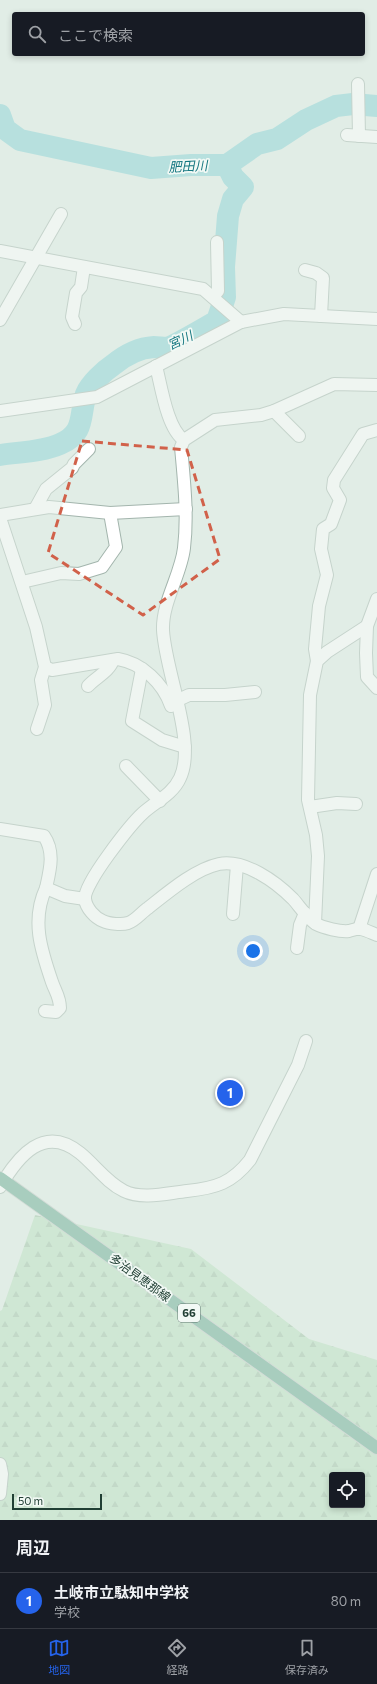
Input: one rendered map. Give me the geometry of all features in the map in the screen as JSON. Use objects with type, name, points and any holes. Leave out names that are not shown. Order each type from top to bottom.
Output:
[{"type":"main road","name":"多治見恵那線","points":[[1,1182],[377,1448]]},
{"type":"street","points":[[358,84],[355,133],[377,137]]},
{"type":"street","points":[[0,320],[61,214]]},
{"type":"street","points":[[214,299],[218,291],[217,242]]},
{"type":"street","points":[[0,252],[203,289],[241,322]]},
{"type":"street","points":[[75,324],[72,317],[76,293],[80,287],[84,267]]},
{"type":"street","points":[[305,270],[316,273],[323,278],[321,316]]},
{"type":"street","points":[[0,410],[85,400],[98,397],[241,322],[284,314],[377,319]]},
{"type":"street","points":[[156,366],[166,407],[176,432],[184,440]]},
{"type":"street","points":[[377,385],[334,384],[274,411],[215,420],[184,440],[181,447],[186,509],[184,550],[168,604],[163,628],[165,649],[185,747],[185,763],[180,778],[160,801],[143,813],[119,840],[87,889],[85,899],[91,912],[102,921],[111,923],[128,923],[200,871],[217,864],[227,863],[255,871],[292,898],[315,923],[323,927],[347,931],[359,929],[377,935]]},
{"type":"street","points":[[274,411],[300,436]]},
{"type":"street","points":[[315,923],[318,856],[308,800],[310,695],[317,661],[314,648],[319,606],[327,576],[321,549],[322,529],[331,524],[340,500],[333,488],[334,480],[363,434],[377,430]]},
{"type":"street","points":[[35,508],[46,489],[72,468],[89,449]]},
{"type":"street","points":[[37,729],[45,705],[41,680],[45,667],[36,627],[0,516],[35,508],[63,507],[110,513],[186,509]]},
{"type":"street","points":[[22,582],[62,573],[79,574],[102,567],[116,547],[110,513]]},
{"type":"street","points":[[377,599],[368,626],[368,677],[377,688]]},
{"type":"street","points":[[317,661],[327,652],[368,626]]},
{"type":"street","points":[[45,667],[52,670],[113,660],[128,661],[142,669],[159,683],[167,693],[172,710],[189,695],[225,695],[254,692]]},
{"type":"street","points":[[88,686],[96,677],[110,667],[113,660]]},
{"type":"street","points":[[142,669],[132,721],[162,740],[185,747]]},
{"type":"street","points":[[126,766],[160,801]]},
{"type":"street","points":[[310,807],[337,803],[356,804]]},
{"type":"street","points":[[0,829],[44,836],[50,849],[51,861],[46,888],[40,908],[38,928],[39,937],[54,987],[60,999],[60,1008],[56,1012],[45,1011]]},
{"type":"street","points":[[233,914],[236,865]]},
{"type":"street","points":[[359,929],[377,874]]},
{"type":"street","points":[[46,888],[65,896],[85,899]]},
{"type":"street","points":[[297,948],[300,925],[305,913]]},
{"type":"street","points":[[1,1182],[28,1149],[41,1143],[57,1142],[69,1146],[80,1153],[109,1181],[124,1191],[135,1194],[204,1189],[220,1184],[240,1172],[250,1160],[298,1065],[306,1041]]},
{"type":"street","points":[[0,1464],[2,1474],[0,1494]]},
{"type":"highlighted area","points":[[82,441],[187,450],[220,559],[143,615],[48,553]]},
{"type":"green space","points":[[35,1215],[191,1249],[309,1339],[377,1360],[377,1520],[0,1520],[0,1311],[2,1310]]},
{"type":"waterway","name":"肥田川","points":[[0,115],[5,129],[20,140],[151,168],[191,165],[227,165],[257,144],[277,139],[306,120],[336,106],[353,104],[377,106]]},
{"type":"waterway","name":"宮川","points":[[0,455],[46,449],[68,440],[78,429],[88,390],[109,368],[122,358],[137,350],[154,347],[170,347],[217,321],[225,297],[224,267],[228,216],[233,199],[243,187],[233,177],[227,165]]},
{"type":"place","name":"土岐市立駄知中学校","points":[[230,1093]]}]
